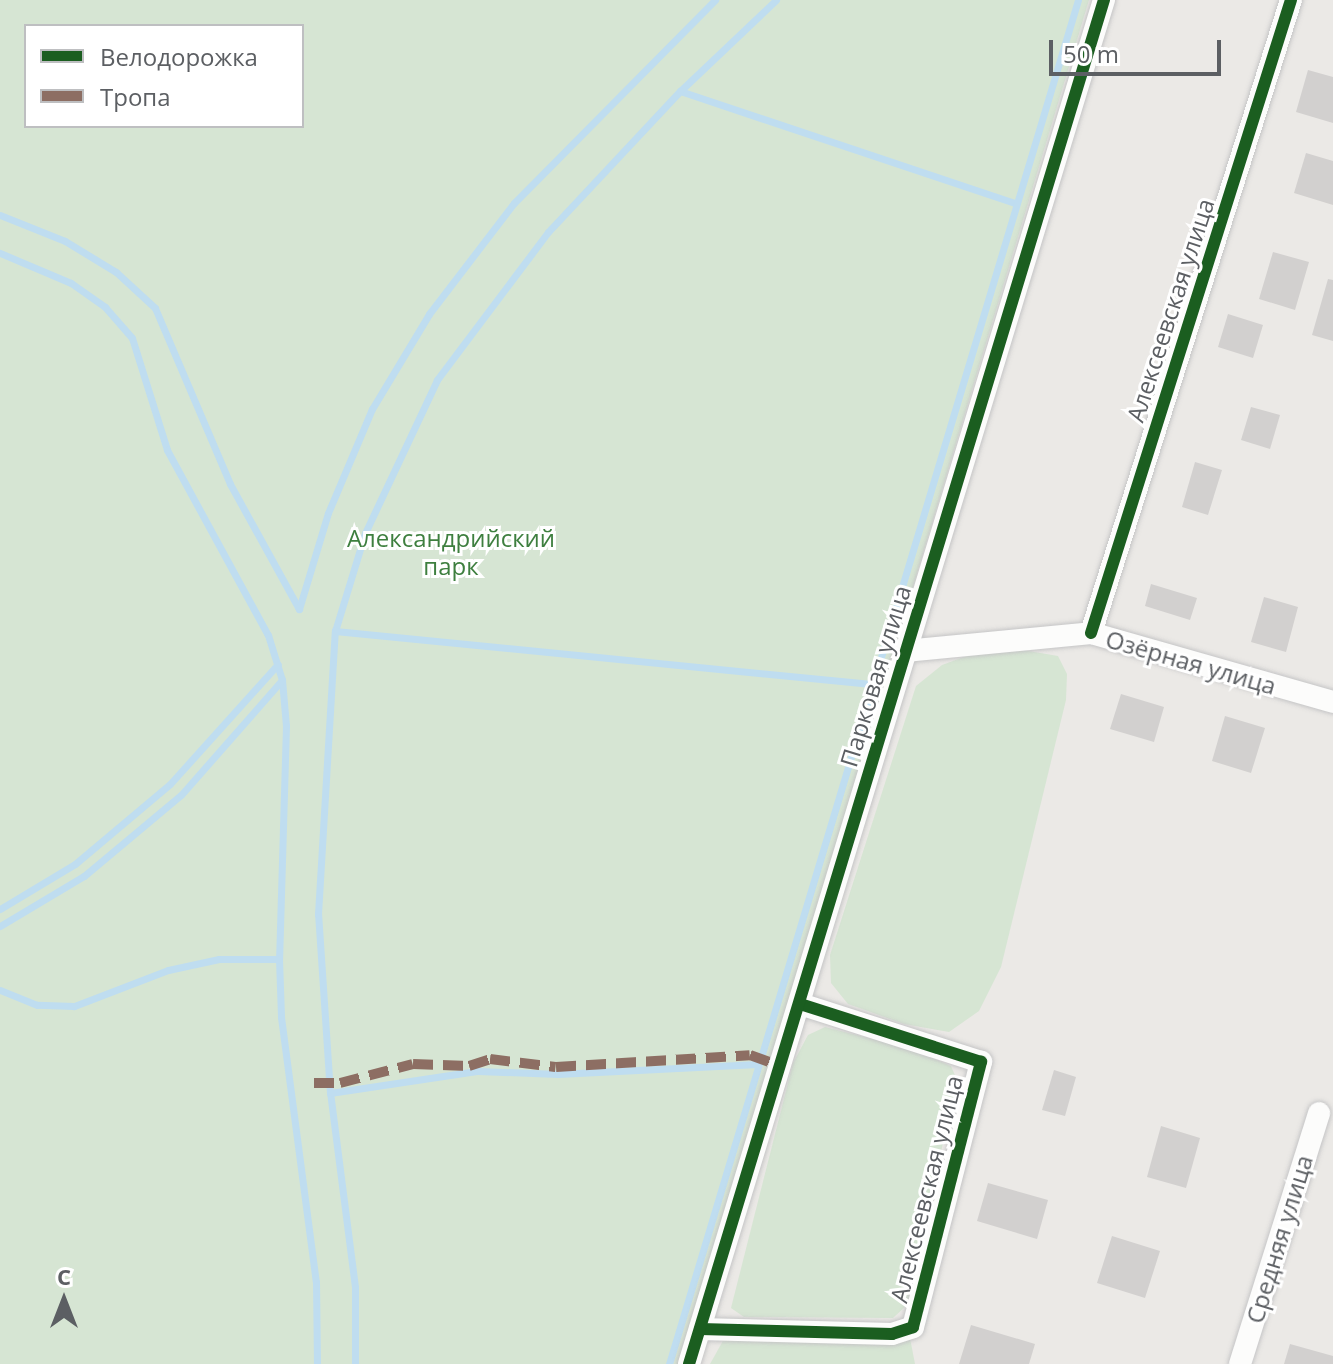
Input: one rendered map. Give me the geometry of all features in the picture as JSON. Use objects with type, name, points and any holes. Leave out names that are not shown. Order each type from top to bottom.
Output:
[{"type":"street","name":"Парковая улица","points":[[689,1364],[1104,0]]},
{"type":"street","name":"Алексеевская улица","points":[[1091,633],[1291,0]]},
{"type":"street","name":"Озёрная улица","points":[[905,651],[1091,633],[1333,702]]},
{"type":"street","name":"Алексеевская улица","points":[[700,1329],[892,1334],[913,1327],[981,1062],[800,1004]]},
{"type":"street","name":"Средняя улица","points":[[1240,1364],[1319,1113]]},
{"type":"green space","name":"Александрийский парк","points":[[0,0],[1089,0],[680,1364],[0,1364]]},
{"type":"green space","points":[[1023,650],[1058,656],[1067,674],[1066,700],[1001,967],[979,1011],[949,1032],[904,1024],[848,1004],[831,983],[830,955],[916,686],[942,665],[972,654]]},
{"type":"green space","points":[[825,1027],[908,1048],[951,1066],[957,1080],[907,1305],[893,1318],[744,1317],[731,1308],[793,1063],[808,1035]]},
{"type":"green space","points":[[910,1338],[915,1364],[710,1364],[724,1339]]},
{"type":"building","points":[[1308,70],[1333,77],[1333,123],[1296,112]]},
{"type":"building","points":[[1306,153],[1333,161],[1333,205],[1294,193]]},
{"type":"building","points":[[1273,252],[1309,262],[1295,310],[1259,299]]},
{"type":"building","points":[[1328,279],[1333,280],[1333,341],[1312,335]]},
{"type":"building","points":[[1228,314],[1263,325],[1253,358],[1218,347]]},
{"type":"building","points":[[1251,407],[1280,415],[1270,449],[1241,440]]},
{"type":"building","points":[[1195,462],[1222,470],[1208,515],[1182,507]]},
{"type":"building","points":[[1151,584],[1197,598],[1190,620],[1145,606]]},
{"type":"building","points":[[1264,597],[1298,607],[1286,652],[1251,642]]},
{"type":"building","points":[[1121,694],[1164,707],[1154,742],[1110,729]]},
{"type":"building","points":[[1225,716],[1265,728],[1251,773],[1212,761]]},
{"type":"building","points":[[1054,1070],[1076,1077],[1065,1116],[1042,1110]]},
{"type":"building","points":[[1161,1126],[1200,1138],[1186,1188],[1147,1177]]},
{"type":"building","points":[[988,1183],[1048,1200],[1037,1239],[977,1221]]},
{"type":"building","points":[[1112,1236],[1160,1251],[1145,1298],[1097,1283]]},
{"type":"building","points":[[971,1325],[1035,1344],[1029,1364],[959,1364]]},
{"type":"building","points":[[1290,1344],[1333,1356],[1333,1364],[1284,1364]]},
{"type":"waterway","points":[[0,215],[65,241],[116,272],[155,308],[230,484],[299,609],[328,513],[372,409],[429,314],[514,203],[715,0]]},
{"type":"waterway","points":[[776,0],[680,91],[1015,203]]},
{"type":"waterway","points":[[669,1364],[1078,0]]},
{"type":"waterway","points":[[680,91],[548,232],[437,380],[365,533],[335,631],[871,684]]},
{"type":"waterway","points":[[0,253],[71,283],[105,307],[132,338],[167,450],[268,635],[282,680],[286,726],[279,959],[219,959],[168,970],[74,1006],[37,1005],[0,990]]},
{"type":"waterway","points":[[330,1093],[318,914],[335,631]]},
{"type":"waterway","points":[[0,909],[75,864],[170,784],[278,664]]},
{"type":"waterway","points":[[0,926],[84,876],[181,795],[282,680]]},
{"type":"waterway","points":[[279,959],[281,1017],[316,1282],[317,1364]]},
{"type":"waterway","points":[[355,1364],[355,1287],[330,1093],[478,1071],[558,1074],[758,1064]]},
{"type":"marked path","points":[[314,1083],[340,1083],[413,1064],[469,1066],[490,1059],[556,1067],[750,1055],[781,1066]]},
{"type":"cycle path","points":[[689,1364],[1104,0]]},
{"type":"cycle path","points":[[1091,633],[1291,0]]},
{"type":"cycle path","points":[[700,1329],[892,1334],[913,1327],[981,1062],[800,1004]]}]
